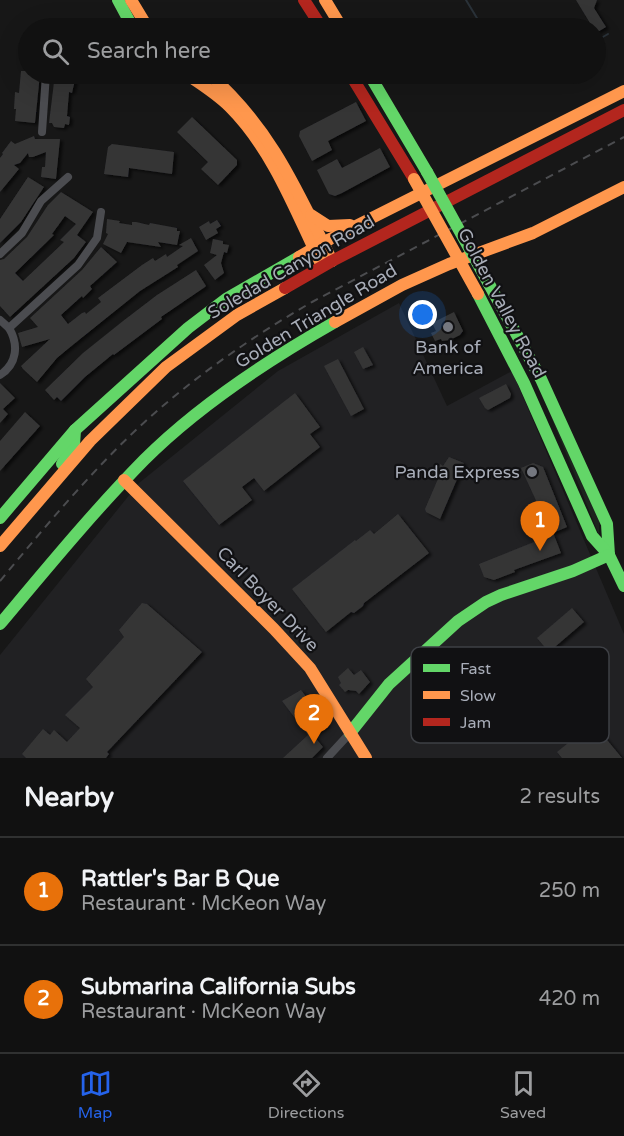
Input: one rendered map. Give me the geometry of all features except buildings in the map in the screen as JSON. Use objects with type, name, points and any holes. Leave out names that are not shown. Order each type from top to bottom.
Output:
[{"type":"main road","points":[[118,0],[128,18]]},
{"type":"main road","points":[[131,0],[142,18]]},
{"type":"main road","points":[[304,0],[316,18]]},
{"type":"main road","points":[[325,0],[336,18]]},
{"type":"main road","points":[[199,84],[228,106],[253,136],[327,264]]},
{"type":"main road","points":[[221,84],[237,97],[257,122],[284,163],[308,212],[318,245]]},
{"type":"main road","name":"Golden Valley Road","points":[[356,84],[414,179],[502,336],[592,536],[609,555],[624,586]]},
{"type":"main road","name":"Golden Valley Road","points":[[375,84],[427,172],[541,379],[607,524],[609,555]]},
{"type":"main road","name":"Soledad Canyon Road","points":[[0,518],[73,435],[197,321],[226,299],[318,245],[624,91]]},
{"type":"main road","name":"Soledad Canyon Road","points":[[0,546],[90,441],[166,367],[237,315],[327,264],[624,110]]},
{"type":"main road","name":"Golden Triangle Road","points":[[0,624],[124,480],[145,459],[196,414],[251,374],[309,337],[413,280],[533,233],[624,187]]},
{"type":"main road","points":[[308,212],[320,222],[330,226],[340,227],[363,222]]},
{"type":"main road","points":[[52,486],[73,435],[166,367]]},
{"type":"main road","name":"Carl Boyer Drive","points":[[124,480],[274,629],[310,668],[366,758]]},
{"type":"main road","points":[[429,647],[458,621],[476,608],[501,595],[542,582],[609,555]]},
{"type":"main road","points":[[350,733],[388,684],[411,663]]},
{"type":"street","points":[[42,132],[45,84]]},
{"type":"street","points":[[0,254],[22,233],[41,201],[68,177]]},
{"type":"street","points":[[9,328],[78,265],[97,238],[101,212]]},
{"type":"street","points":[[0,320],[9,328],[16,346],[14,359],[7,371],[0,375]]},
{"type":"street","points":[[327,758],[350,733]]},
{"type":"shaded area","points":[[399,303],[447,406],[512,371],[624,634],[624,758],[0,758],[0,655],[139,483],[278,371]]},
{"type":"shaded area","points":[[546,404],[599,520],[599,535]]},
{"type":"waterway","points":[[466,0],[477,18]]},
{"type":"railway","points":[[0,581],[67,502],[138,428],[222,360],[312,302],[624,137]]},
{"type":"traffic: fast","points":[[118,0],[128,18]]},
{"type":"traffic: fast","points":[[375,84],[427,172]]},
{"type":"traffic: fast","points":[[427,172],[489,284]]},
{"type":"traffic: fast","points":[[0,518],[75,430],[188,328],[226,299],[299,257]]},
{"type":"traffic: fast","points":[[489,284],[541,379],[607,524],[609,555]]},
{"type":"traffic: fast","points":[[478,294],[524,383],[592,536],[609,555],[624,586]]},
{"type":"traffic: fast","points":[[0,624],[70,540],[165,440],[235,385],[335,322]]},
{"type":"traffic: fast","points":[[62,464],[74,445],[75,430]]},
{"type":"traffic: fast","points":[[430,647],[458,621],[486,602],[573,571],[609,555]]},
{"type":"traffic: fast","points":[[350,733],[389,684],[411,664]]},
{"type":"traffic: slow","points":[[131,0],[142,18]]},
{"type":"traffic: slow","points":[[325,0],[336,18]]},
{"type":"traffic: slow","points":[[201,84],[225,102],[259,142],[293,203],[322,266]]},
{"type":"traffic: slow","points":[[219,84],[266,138],[294,184],[332,261]]},
{"type":"traffic: slow","points":[[299,257],[330,239],[624,91]]},
{"type":"traffic: slow","points":[[414,179],[478,294]]},
{"type":"traffic: slow","points":[[335,322],[402,285],[449,264],[533,233],[624,187]]},
{"type":"traffic: slow","points":[[311,215],[328,226],[350,225]]},
{"type":"traffic: slow","points":[[0,546],[90,441],[166,367],[237,315],[285,288]]},
{"type":"traffic: slow","points":[[124,480],[274,629],[310,668],[366,758]]},
{"type":"traffic: jam","points":[[304,0],[316,18]]},
{"type":"traffic: jam","points":[[356,84],[414,179]]},
{"type":"traffic: jam","points":[[285,288],[332,261],[624,110]]},
{"type":"place","name":"Bank of America","points":[[448,327]]},
{"type":"place","name":"Panda Express","points":[[532,472]]},
{"type":"place","name":"Rattler's Bar B Que","points":[[540,551]]},
{"type":"place","name":"Submarina California Subs","points":[[314,744]]}]
